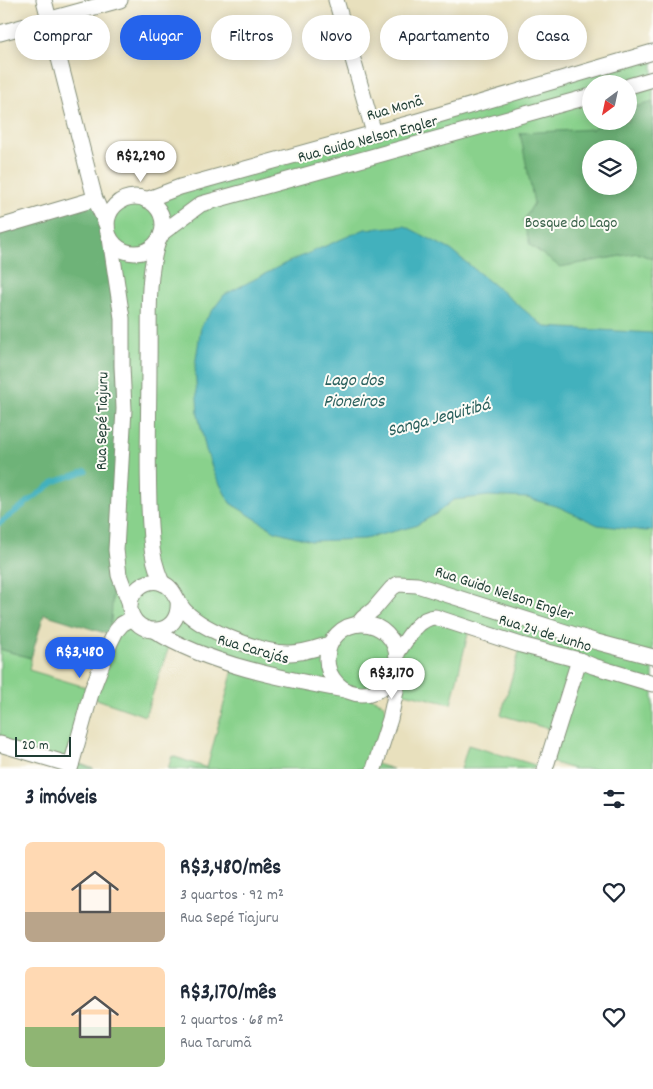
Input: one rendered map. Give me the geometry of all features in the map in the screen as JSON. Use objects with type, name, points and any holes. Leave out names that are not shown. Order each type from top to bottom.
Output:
[{"type":"street","name":"Rua Sepé Tiajuru","points":[[44,0],[48,15]]},
{"type":"street","points":[[68,15],[120,0]]},
{"type":"street","points":[[336,0],[374,133]]},
{"type":"street","points":[[0,33],[15,29]]},
{"type":"street","name":"Rua Monã","points":[[146,200],[180,187],[653,52]]},
{"type":"street","name":"Rua Sepé Tiajuru","points":[[60,60],[95,200],[109,232],[122,318],[124,409],[116,550],[118,575],[131,611]]},
{"type":"street","points":[[638,83],[653,79]]},
{"type":"street","name":"Rua Guido Nelson Engler","points":[[160,237],[177,220],[201,204],[209,201],[582,98]]},
{"type":"street","points":[[160,237],[146,251],[138,253],[122,250],[109,232],[108,216],[119,202],[137,197],[153,204],[162,217],[160,237],[154,259],[150,302],[149,488],[151,540],[156,567],[162,583]]},
{"type":"street","points":[[0,227],[95,200],[113,209]]},
{"type":"street","points":[[0,744],[70,767],[92,690],[110,643],[116,631],[131,611],[133,594],[145,583],[162,583],[174,592],[184,611],[208,628],[224,636],[254,646],[289,653],[330,644]]},
{"type":"street","name":"Rua Guido Nelson Engler","points":[[358,624],[398,584],[417,585],[588,639],[653,657]]},
{"type":"street","points":[[131,611],[138,624],[155,631],[164,629],[176,617],[179,608],[178,600]]},
{"type":"street","name":"Rua 24 de Junho","points":[[397,653],[421,622],[427,617],[435,617],[653,684]]},
{"type":"street","points":[[364,694],[382,688],[392,679],[397,663],[397,653],[394,644],[383,631],[367,624],[358,624],[337,634],[330,644],[327,654],[330,674],[336,683],[345,690],[377,699],[383,704],[390,719]]},
{"type":"street","name":"Rua Carajás","points":[[155,631],[170,641],[234,666],[304,683],[345,690]]},
{"type":"street","points":[[545,769],[579,660]]},
{"type":"street","points":[[374,769],[390,719],[396,691],[392,679]]},
{"type":"green space","points":[[653,52],[653,769],[574,769],[547,761],[556,731],[501,715],[521,645],[469,630],[451,704],[396,691],[391,679],[383,688],[365,694],[383,704],[390,719],[376,764],[393,769],[168,769],[172,756],[207,768],[234,666],[171,641],[145,716],[91,697],[72,761],[94,769],[70,769],[0,744],[0,649],[31,658],[29,670],[92,689],[108,634],[108,216],[124,200],[146,200]]},
{"type":"green space","name":"Bosque do Lago","points":[[653,102],[653,259],[637,253],[560,267],[530,245],[523,221],[534,203],[520,133],[582,130],[638,130],[638,106]]},
{"type":"green space","points":[[95,199],[107,226],[117,277],[120,482],[111,621],[108,634],[44,614],[31,658],[0,649],[0,227]]},
{"type":"green space","points":[[468,745],[545,768],[461,769]]},
{"type":"water","name":"Lago dos Pioneiros","points":[[405,226],[451,250],[545,327],[653,333],[653,530],[646,531],[598,525],[559,507],[527,498],[489,496],[453,500],[436,514],[415,526],[364,539],[311,541],[275,531],[230,503],[215,475],[206,450],[198,415],[195,366],[201,326],[224,295],[286,263],[365,229]]},
{"type":"waterway","name":"Sanga Jequitibá","points":[[0,523],[54,482],[86,471]]}]
